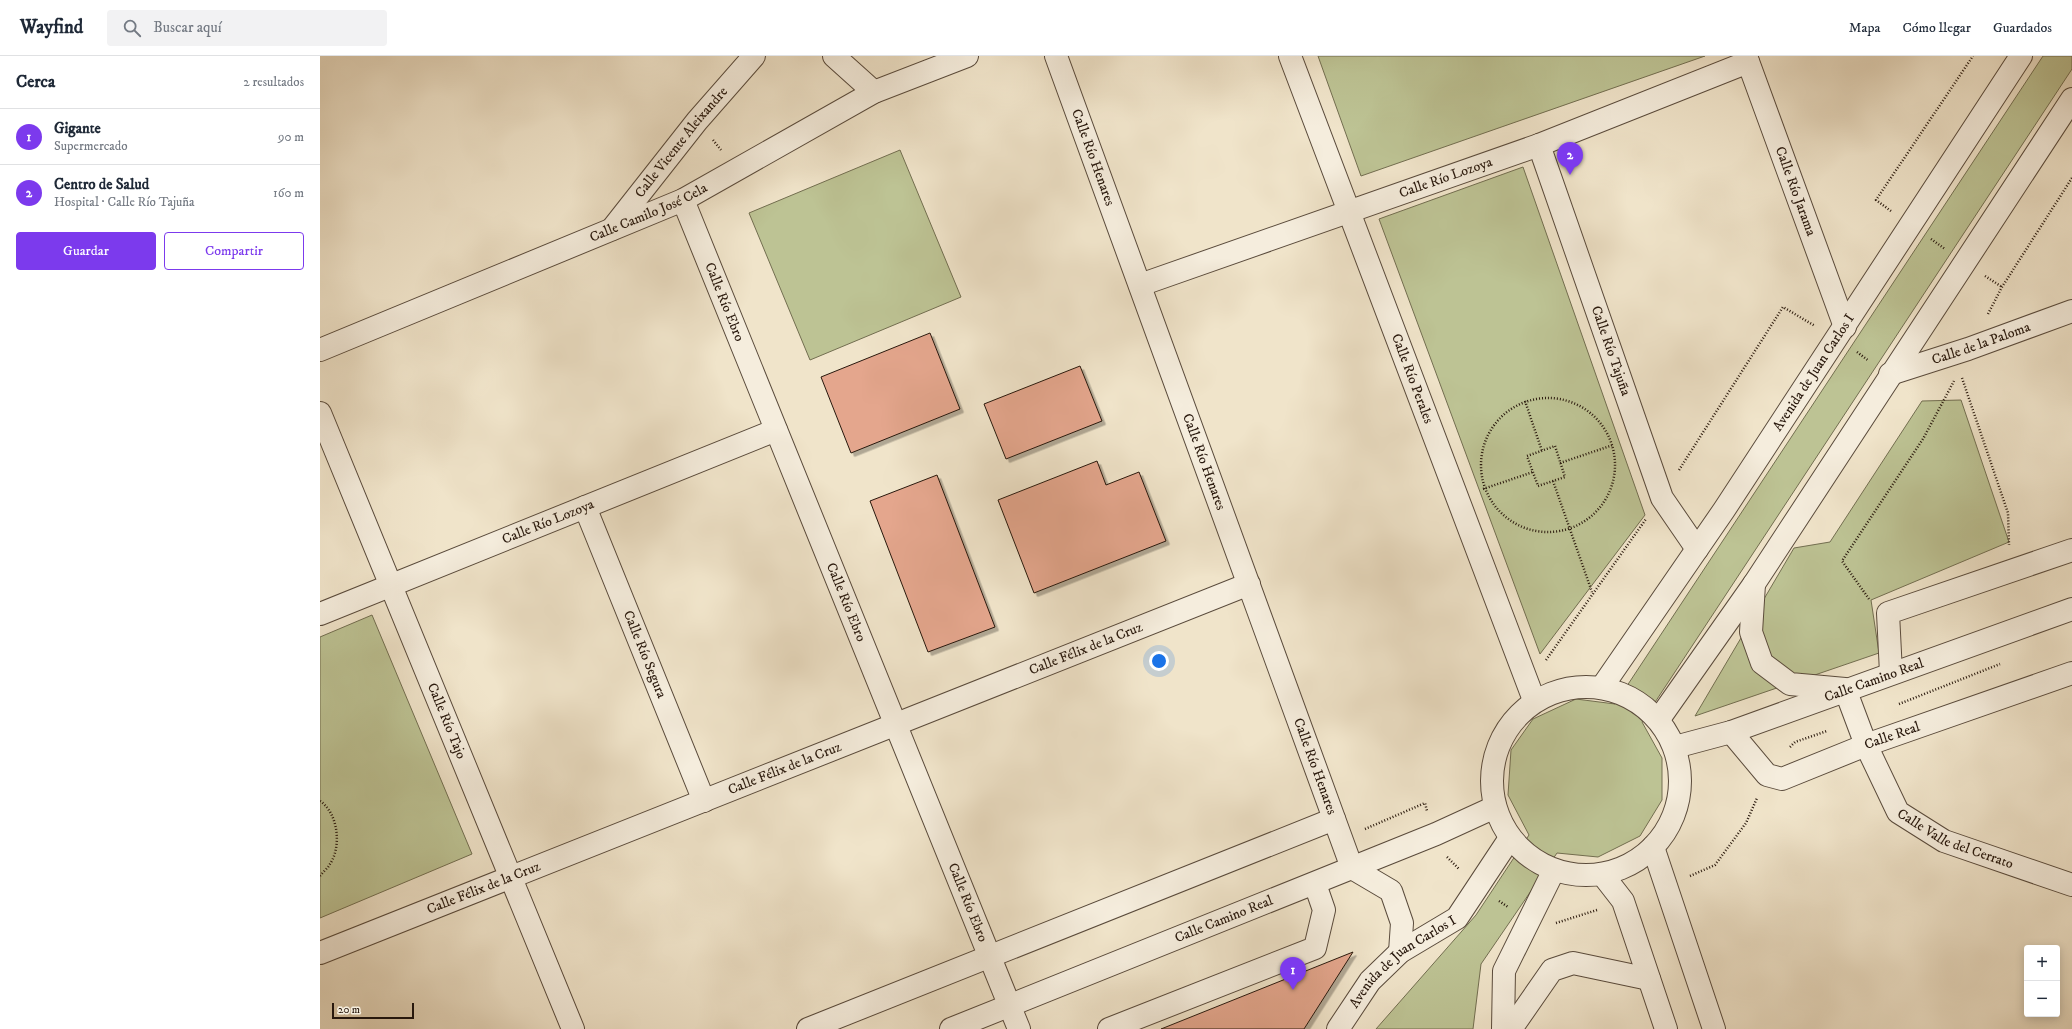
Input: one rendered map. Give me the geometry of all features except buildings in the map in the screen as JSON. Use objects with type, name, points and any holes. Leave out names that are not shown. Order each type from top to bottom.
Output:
[{"type":"street","name":"Calle Vicente Aleixandre","points":[[612,230],[697,121],[754,56]]},
{"type":"street","points":[[834,56],[874,92]]},
{"type":"street","name":"Calle Camilo José Cela","points":[[320,350],[683,200],[874,92],[967,56]]},
{"type":"street","name":"Calle Río Henares","points":[[1056,56],[1352,868]]},
{"type":"street","name":"Calle Río Perales","points":[[1290,56],[1534,700]]},
{"type":"street","name":"Avenida de Juan Carlos I","points":[[1602,687],[1697,550],[2022,56]]},
{"type":"street","name":"Calle Río Lozoya","points":[[1140,285],[1539,145],[1747,59]]},
{"type":"street","name":"Calle Río Jarama","points":[[1747,59],[1845,327]]},
{"type":"street","points":[[1659,719],[1754,584],[1890,374],[2072,99]]},
{"type":"street","name":"Calle Río Tajuña","points":[[1539,145],[1662,498],[1697,550]]},
{"type":"street","name":"Calle Río Ebro","points":[[683,200],[1019,1029]]},
{"type":"street","name":"Calle de la Paloma","points":[[1890,374],[1968,349],[2072,311]]},
{"type":"street","name":"Calle Río Tajo","points":[[320,414],[573,1029]]},
{"type":"street","name":"Calle Río Lozoya","points":[[320,614],[776,430]]},
{"type":"street","name":"Calle Río Segura","points":[[585,507],[704,801]]},
{"type":"street","points":[[1891,673],[1888,613],[2072,550]]},
{"type":"street","name":"Calle Félix de la Cruz","points":[[320,953],[1249,584]]},
{"type":"street","points":[[1754,584],[1751,632],[1762,663],[1790,684],[1845,689]]},
{"type":"street","name":"Calle Camino Real","points":[[1675,747],[1731,732],[1845,689],[2072,608]]},
{"type":"street","name":"Calle Real","points":[[1731,732],[1767,775],[1782,779],[1866,745],[2072,673]]},
{"type":"street","points":[[1578,685],[1602,687],[1633,698],[1659,719],[1675,747],[1680,774],[1679,800],[1669,826],[1653,847],[1638,860],[1621,869],[1602,874],[1576,875],[1554,870],[1530,857],[1510,838],[1501,824],[1495,807],[1491,777],[1497,747],[1512,721],[1534,700],[1555,690],[1578,685]]},
{"type":"street","name":"Calle Valle del Cerrato","points":[[1845,689],[1866,745],[1898,812],[1944,841],[2072,885]]},
{"type":"street","name":"Calle Camino Real","points":[[951,1029],[1267,901],[1315,884],[1436,834],[1495,807]]},
{"type":"street","points":[[808,1029],[1334,819]]},
{"type":"street","name":"Avenida de Juan Carlos I","points":[[1338,1029],[1370,981],[1400,952],[1457,918],[1510,838]]},
{"type":"street","points":[[1653,847],[1714,1029]]},
{"type":"street","points":[[1352,868],[1391,891],[1402,923],[1400,952]]},
{"type":"street","points":[[1503,1029],[1504,971],[1554,870]]},
{"type":"street","points":[[1602,874],[1624,901],[1666,1029]]},
{"type":"street","points":[[1109,1029],[1315,948],[1324,910],[1315,884]]},
{"type":"street","points":[[1511,1029],[1552,970],[1573,963],[1649,979]]},
{"type":"path","points":[[697,121],[736,169]]},
{"type":"path","points":[[1888,613],[1870,600],[1842,561],[1923,439],[1956,377]]},
{"type":"path","points":[[1551,397],[1578,404],[1599,421],[1612,445],[1615,471],[1608,496],[1592,516],[1570,529],[1544,533],[1519,526],[1498,511],[1484,489],[1480,462],[1486,436],[1502,415],[1525,401],[1551,397]]},
{"type":"path","points":[[1525,401],[1542,451]]},
{"type":"path","points":[[1560,463],[1618,443]]},
{"type":"path","points":[[1555,446],[1560,463],[1565,476],[1538,486],[1527,456],[1555,446]]},
{"type":"path","points":[[1553,481],[1592,593]]},
{"type":"path","points":[[320,802],[326,805],[335,821],[337,845],[331,863],[320,876]]},
{"type":"green space","points":[[1318,56],[1705,56],[1361,176]]},
{"type":"green space","points":[[2043,56],[2072,56],[2072,69],[1642,722],[1662,758],[1662,800],[1640,836],[1598,857],[1557,853],[1481,964],[1473,1029],[1376,1029],[1476,915],[1529,835],[1508,795],[1511,750],[1533,719],[1576,699],[1615,704]]},
{"type":"green space","points":[[900,150],[961,297],[810,360],[749,213]]},
{"type":"green space","points":[[1523,167],[1645,515],[1540,654],[1379,219]]},
{"type":"green space","points":[[1961,400],[2009,542],[1871,600],[1879,653],[1695,716],[1794,548],[1830,542],[1922,401]]},
{"type":"green space","points":[[372,615],[472,854],[320,918],[320,637]]},
{"type":"place","name":"Centro de Salud","points":[[1570,175]]},
{"type":"place","name":"Gigante","points":[[1293,990]]}]
